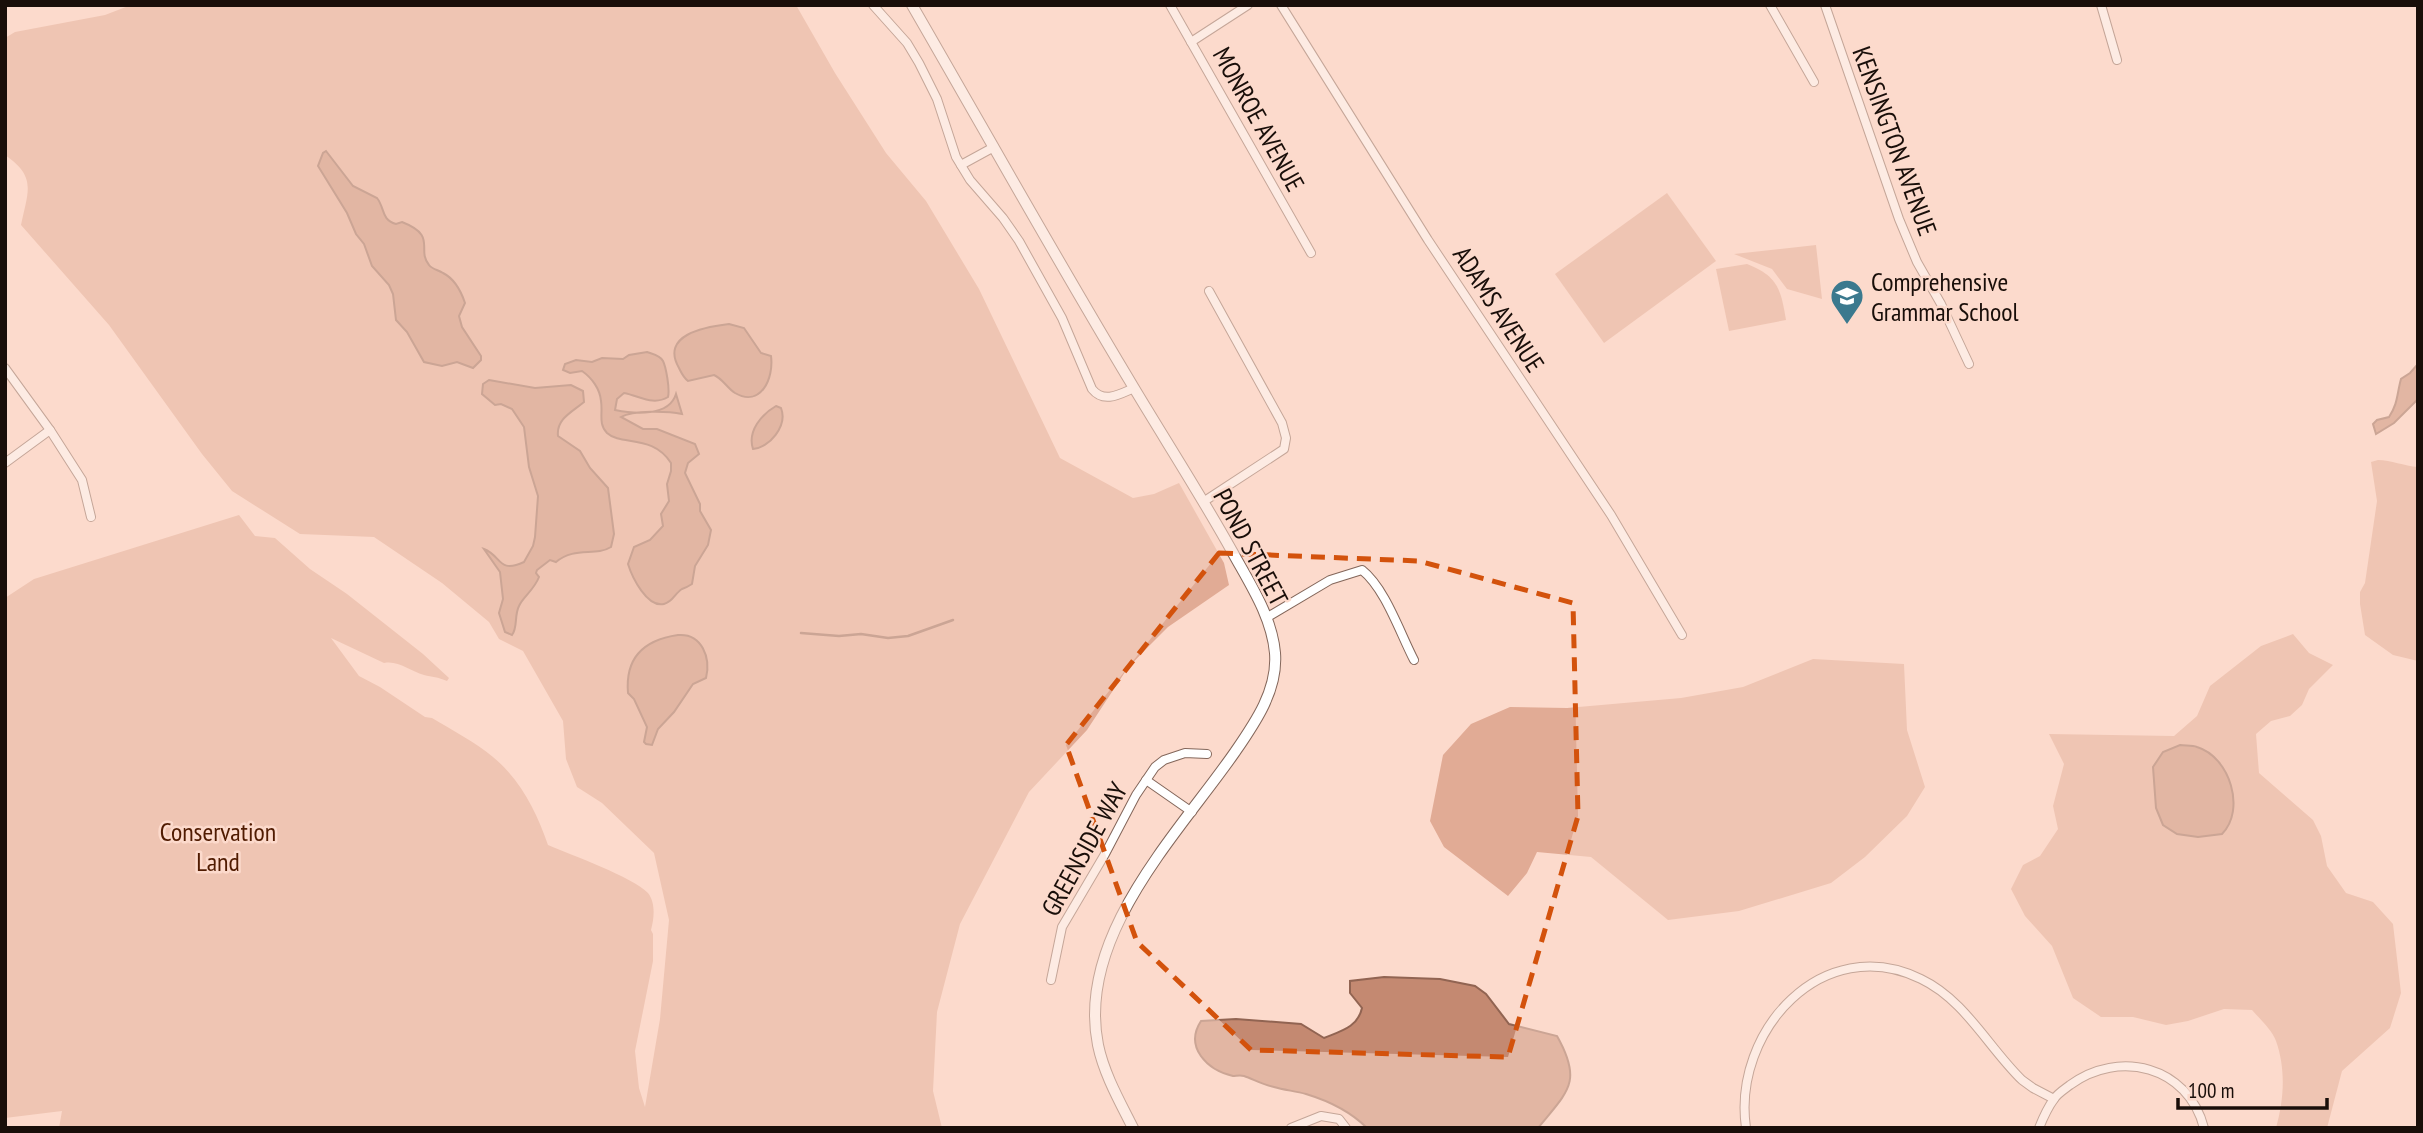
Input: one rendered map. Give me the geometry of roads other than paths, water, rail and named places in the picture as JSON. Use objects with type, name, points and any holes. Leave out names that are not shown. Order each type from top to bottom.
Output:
[{"type":"street","points":[[873,5],[919,63],[937,99],[951,146],[961,165],[1019,241],[1062,318],[1095,393],[1107,398],[1134,388]]},
{"type":"street","name":"POND STREET","points":[[912,5],[1242,570],[1266,618],[1273,642],[1275,664],[1269,693],[1243,740],[1126,906],[1108,949],[1097,991],[1095,1025],[1098,1048],[1133,1128]]},
{"type":"street","name":"MONROE AVENUE","points":[[1170,5],[1311,253]]},
{"type":"street","points":[[1191,42],[1248,5]]},
{"type":"street","name":"ADAMS AVENUE","points":[[1281,5],[1428,240],[1611,515],[1682,635]]},
{"type":"street","points":[[1770,5],[1814,82]]},
{"type":"street","name":"KENSINGTON AVENUE","points":[[1825,5],[1899,219],[1917,262],[1941,304],[1969,365]]},
{"type":"street","points":[[2101,5],[2117,60]]},
{"type":"street","points":[[961,165],[994,147]]},
{"type":"street","points":[[1203,502],[1272,459],[1284,449],[1286,438],[1282,423],[1209,291]]},
{"type":"street","points":[[5,368],[82,480],[91,517]]},
{"type":"street","points":[[5,463],[50,430]]},
{"type":"street","points":[[1266,618],[1331,580],[1362,570],[1380,592],[1414,660]]},
{"type":"street","name":"GREENSIDE WAY","points":[[1051,980],[1062,927],[1136,794],[1156,767],[1171,757],[1194,752],[1207,754]]},
{"type":"street","name":"GREENSIDE WAY","points":[[1146,780],[1192,812]]},
{"type":"street","points":[[1746,1128],[1745,1103],[1748,1084],[1761,1039],[1770,1022],[1795,994],[1811,983],[1828,975],[1865,967],[1903,972],[1937,988],[1962,1010],[2022,1080],[2054,1099]]},
{"type":"street","points":[[2039,1128],[2054,1099],[2080,1078],[2113,1066],[2149,1069],[2170,1079],[2188,1094],[2200,1114],[2204,1128]]},
{"type":"street","points":[[1291,1128],[1321,1116],[1339,1119],[1346,1128]]},
{"type":"waterway","points":[[801,633],[839,636],[861,634],[888,638],[908,636],[953,620]]},
{"type":"place","name":"Comprehensive Grammar School","points":[[1847,326]]},
{"type":"park label","name":"Conservation Land","points":[[218,846]]}]
